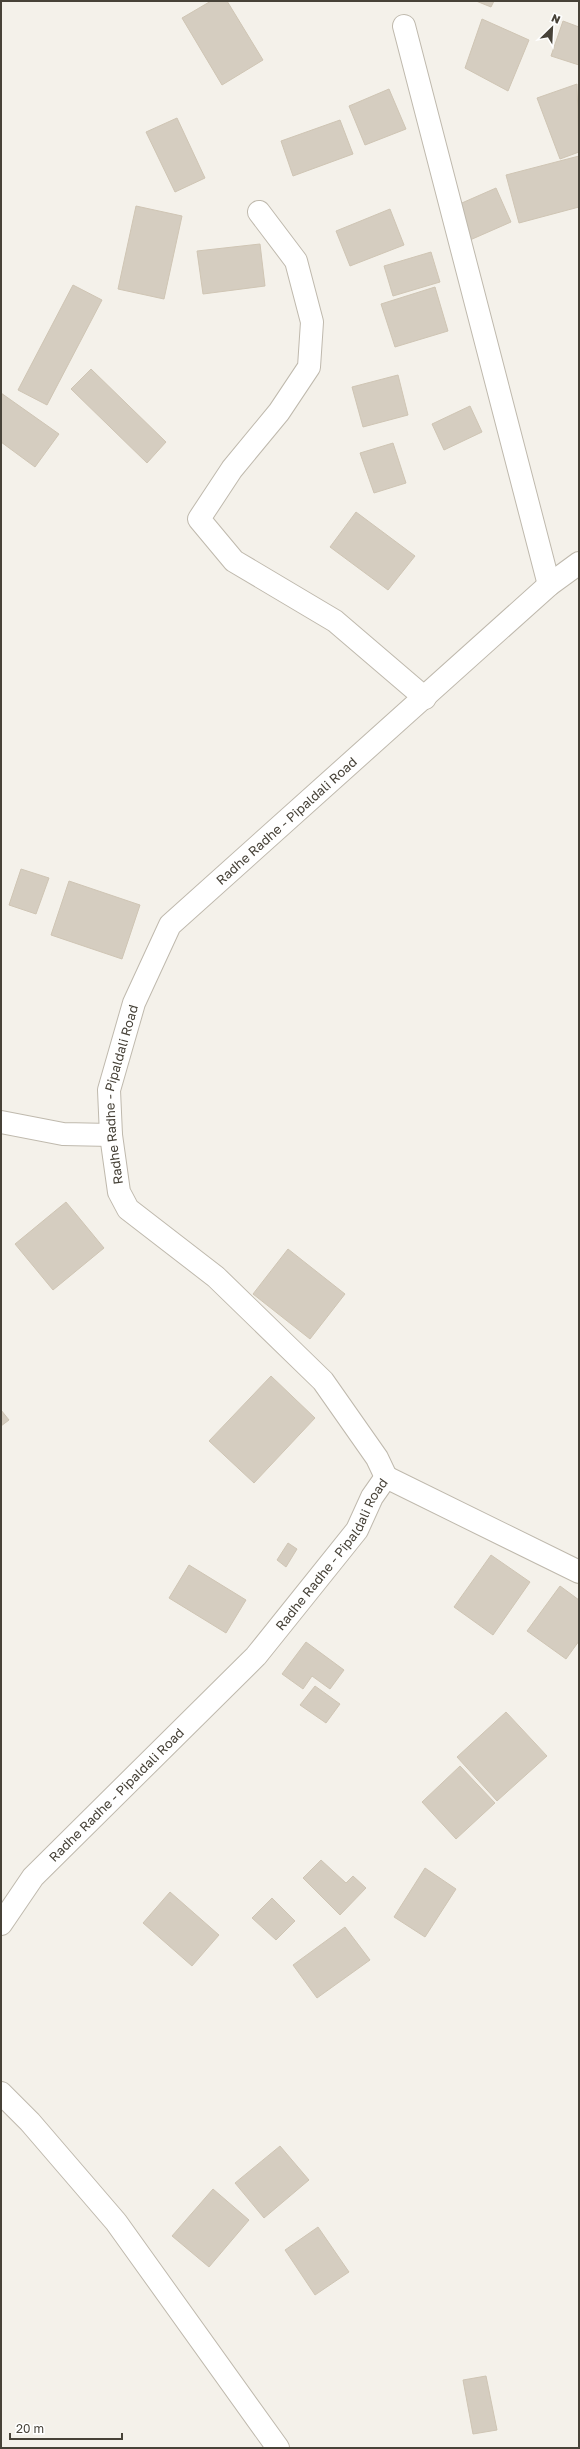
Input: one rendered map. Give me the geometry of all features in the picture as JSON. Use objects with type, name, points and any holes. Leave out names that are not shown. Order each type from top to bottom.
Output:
[{"type":"street","points":[[404,26],[549,585]]},
{"type":"street","points":[[258,212],[296,261],[312,322],[309,367],[279,412],[232,469],[199,519],[234,561],[335,621],[425,698]]},
{"type":"street","name":"Radhe Radhe - Pipaldali Road","points":[[1,1924],[33,1877],[256,1656],[357,1530],[372,1498],[386,1477],[377,1458],[323,1381],[216,1276],[128,1209],[119,1192],[111,1135],[109,1090],[134,1003],[170,925],[425,698],[549,585],[579,563]]},
{"type":"street","points":[[1,1122],[63,1134],[111,1135]]},
{"type":"street","points":[[386,1477],[579,1572]]},
{"type":"street","points":[[1,2092],[30,2122],[116,2222],[278,2448]]},
{"type":"building","points":[[211,1],[227,1],[263,60],[222,85],[182,18]]},
{"type":"building","points":[[476,1],[494,1],[491,7]]},
{"type":"building","points":[[482,19],[529,40],[508,91],[465,68]]},
{"type":"building","points":[[563,21],[579,27],[579,65],[551,56]]},
{"type":"building","points":[[577,84],[579,152],[560,159],[537,98]]},
{"type":"building","points":[[389,89],[406,129],[365,145],[349,106]]},
{"type":"building","points":[[177,118],[205,178],[175,192],[146,132]]},
{"type":"building","points":[[340,120],[353,154],[293,176],[281,141]]},
{"type":"building","points":[[579,156],[579,207],[519,223],[506,175]]},
{"type":"building","points":[[496,188],[511,222],[470,240],[455,206]]},
{"type":"building","points":[[136,206],[182,216],[164,299],[118,289]]},
{"type":"building","points":[[390,209],[404,245],[350,266],[336,231]]},
{"type":"building","points":[[260,244],[265,286],[203,294],[197,251]]},
{"type":"building","points":[[431,252],[440,282],[393,296],[384,266]]},
{"type":"building","points":[[73,285],[102,300],[47,405],[18,390]]},
{"type":"building","points":[[435,287],[448,331],[395,347],[381,304]]},
{"type":"building","points":[[91,369],[166,442],[147,463],[71,389]]},
{"type":"building","points":[[398,375],[408,415],[363,427],[352,387]]},
{"type":"building","points":[[1,393],[59,434],[35,467],[1,442]]},
{"type":"building","points":[[470,406],[482,432],[444,450],[432,424]]},
{"type":"building","points":[[393,443],[406,483],[374,493],[360,453]]},
{"type":"building","points":[[356,512],[415,556],[388,590],[330,547]]},
{"type":"building","points":[[21,869],[49,878],[36,914],[9,905]]},
{"type":"building","points":[[69,881],[140,905],[122,959],[51,935]]},
{"type":"building","points":[[66,1202],[104,1248],[53,1290],[15,1244]]},
{"type":"building","points":[[288,1249],[345,1294],[310,1339],[253,1294]]},
{"type":"building","points":[[271,1376],[315,1418],[254,1483],[209,1441]]},
{"type":"building","points":[[1,1410],[9,1420],[1,1426]]},
{"type":"building","points":[[288,1543],[297,1549],[286,1567],[277,1560]]},
{"type":"building","points":[[491,1555],[530,1582],[493,1635],[454,1607]]},
{"type":"building","points":[[189,1565],[246,1600],[226,1633],[169,1598]]},
{"type":"building","points":[[560,1586],[579,1600],[579,1641],[566,1659],[527,1631]]},
{"type":"building","points":[[306,1642],[344,1670],[330,1689],[312,1676],[303,1689],[282,1674]]},
{"type":"building","points":[[315,1686],[340,1704],[326,1723],[300,1705]]},
{"type":"building","points":[[506,1712],[547,1756],[497,1801],[457,1757]]},
{"type":"building","points":[[460,1766],[495,1803],[456,1839],[422,1802]]},
{"type":"building","points":[[321,1860],[346,1883],[353,1876],[366,1888],[340,1915],[303,1878]]},
{"type":"building","points":[[425,1868],[456,1889],[425,1937],[394,1917]]},
{"type":"building","points":[[170,1892],[219,1935],[192,1966],[143,1923]]},
{"type":"building","points":[[272,1898],[295,1921],[276,1940],[252,1918]]},
{"type":"building","points":[[345,1927],[370,1960],[317,1998],[293,1965]]},
{"type":"building","points":[[280,2146],[309,2180],[264,2218],[235,2183]]},
{"type":"building","points":[[213,2189],[249,2220],[209,2267],[172,2236]]},
{"type":"building","points":[[318,2227],[349,2272],[315,2295],[285,2250]]},
{"type":"building","points":[[486,2376],[497,2430],[473,2434],[463,2380]]}]
